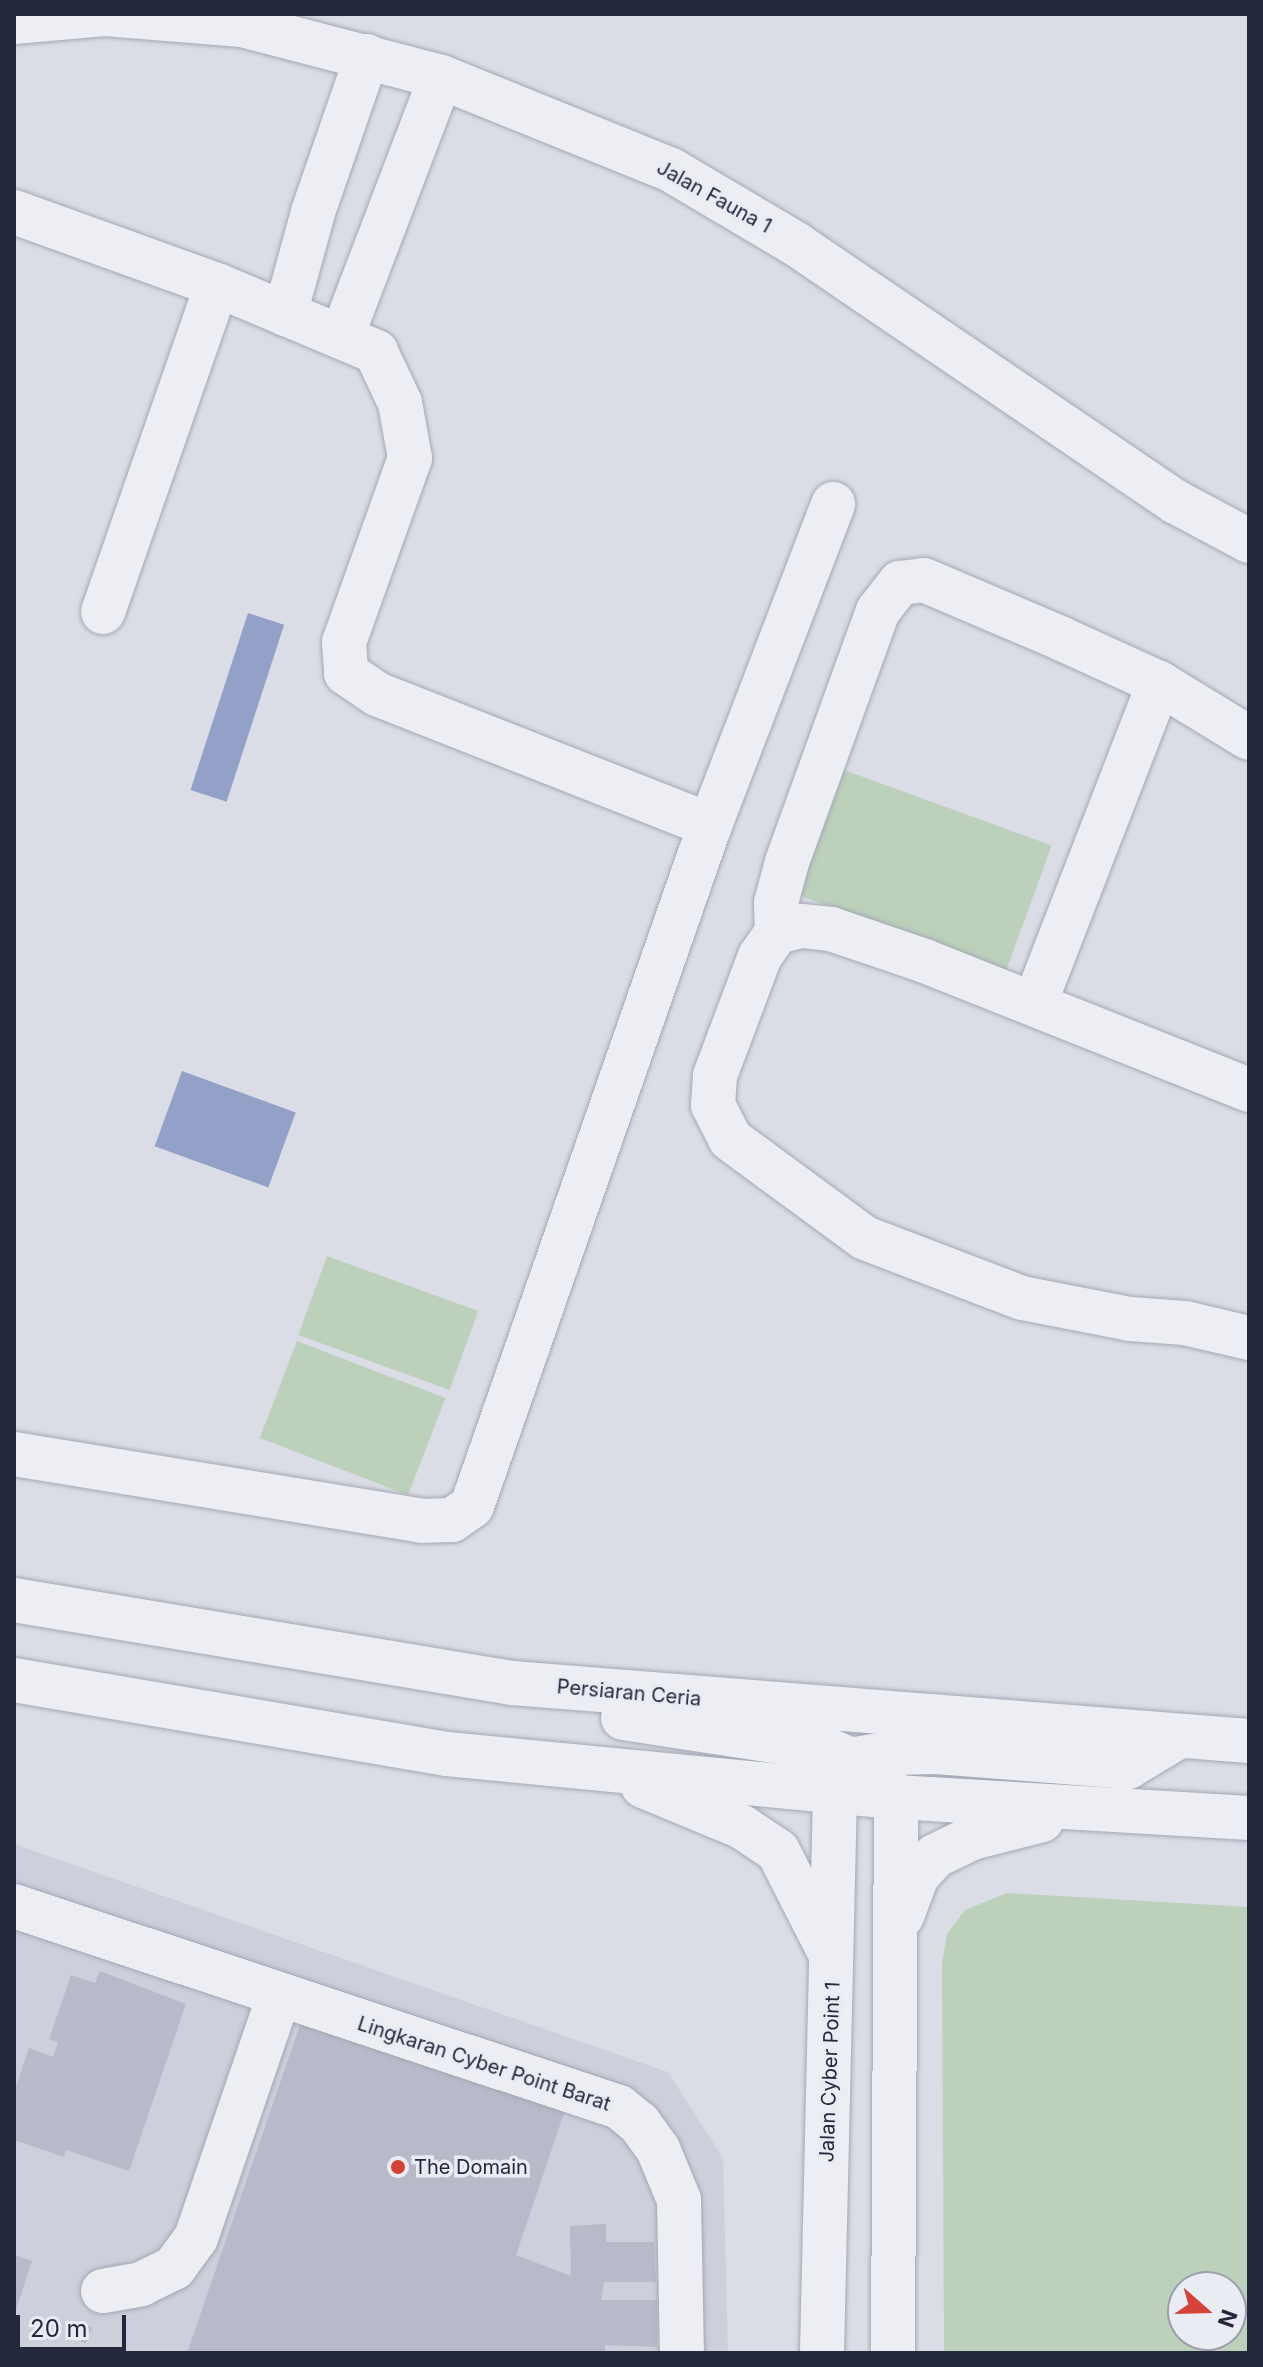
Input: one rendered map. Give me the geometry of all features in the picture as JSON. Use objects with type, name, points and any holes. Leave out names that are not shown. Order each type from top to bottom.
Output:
[{"type":"street","name":"Jalan Fauna 1","points":[[14,22],[105,14],[242,25],[441,77],[671,170],[796,244],[1176,502],[1249,541]]},
{"type":"street","points":[[285,314],[313,212],[367,56]]},
{"type":"street","points":[[342,336],[441,77]]},
{"type":"street","points":[[14,212],[217,285],[376,352],[400,403],[410,458],[344,642],[346,673],[377,694],[710,825]]},
{"type":"street","points":[[103,612],[217,285]]},
{"type":"street","points":[[14,1454],[421,1521],[452,1520],[472,1506],[710,825],[833,504]]},
{"type":"street","points":[[1249,738],[1159,683],[924,580],[900,583],[878,611],[787,862],[776,903],[777,932],[760,956],[715,1076],[713,1105],[730,1139],[878,1244],[1022,1298],[1249,1338]]},
{"type":"street","points":[[1035,1003],[1159,683]]},
{"type":"street","points":[[777,932],[801,926],[831,929],[1035,1003],[1249,1090]]},
{"type":"street","name":"Persiaran Ceria","points":[[14,1600],[415,1669],[573,1689],[1249,1741]]},
{"type":"street","points":[[14,1680],[447,1754],[614,1772],[846,1776],[888,1782],[896,1797],[897,1930],[891,2170],[893,2353]]},
{"type":"street","points":[[573,1689],[635,1722],[826,1749],[846,1776]]},
{"type":"street","points":[[846,1776],[937,1752],[1128,1767],[1178,1737]]},
{"type":"street","points":[[614,1772],[742,1827],[778,1851],[798,1881],[835,1963]]},
{"type":"street","name":"Jalan Cyber Point 1","points":[[822,2353],[835,1963],[846,1776]]},
{"type":"street","points":[[896,1797],[1088,1812],[1249,1818]]},
{"type":"street","points":[[897,1930],[917,1876],[935,1856],[1021,1824],[1088,1812]]},
{"type":"street","name":"Lingkaran Cyber Point Barat","points":[[14,1906],[278,1998],[619,2107],[639,2123],[658,2149],[679,2200],[682,2353]]},
{"type":"street","points":[[103,2291],[141,2284],[174,2268],[196,2238],[278,1998]]},
{"type":"shaded area","points":[[14,1844],[668,2072],[723,2158],[728,2353],[14,2353]]},
{"type":"green space","points":[[844,770],[1052,846],[1006,971],[799,895]]},
{"type":"green space","points":[[327,1256],[478,1311],[450,1390],[298,1335]]},
{"type":"green space","points":[[297,1341],[445,1398],[408,1495],[260,1438]]},
{"type":"green space","points":[[1007,1893],[1249,1907],[1249,2353],[944,2353],[942,1964],[947,1934],[965,1910]]},
{"type":"water","points":[[248,613],[284,625],[227,802],[191,790]]},
{"type":"water","points":[[182,1071],[296,1112],[268,1188],[155,1146]]},
{"type":"building","points":[[100,1971],[186,2004],[129,2171],[66,2150],[64,2157],[14,2140],[14,2092],[29,2048],[53,2057],[58,2042],[49,2039],[71,1975],[95,1983]]},
{"type":"building","name":"The Domain","points":[[301,2022],[565,2110],[516,2255],[571,2276],[570,2226],[606,2224],[606,2242],[654,2242],[656,2282],[604,2282],[601,2300],[657,2300],[657,2347],[605,2345],[605,2353],[187,2353]]},
{"type":"building","points":[[14,2255],[32,2261],[15,2313],[14,2313]]},
{"type":"building","points":[[14,2346],[34,2352],[34,2353],[14,2353]]},
{"type":"place","name":"The Domain","points":[[398,2167]]}]
